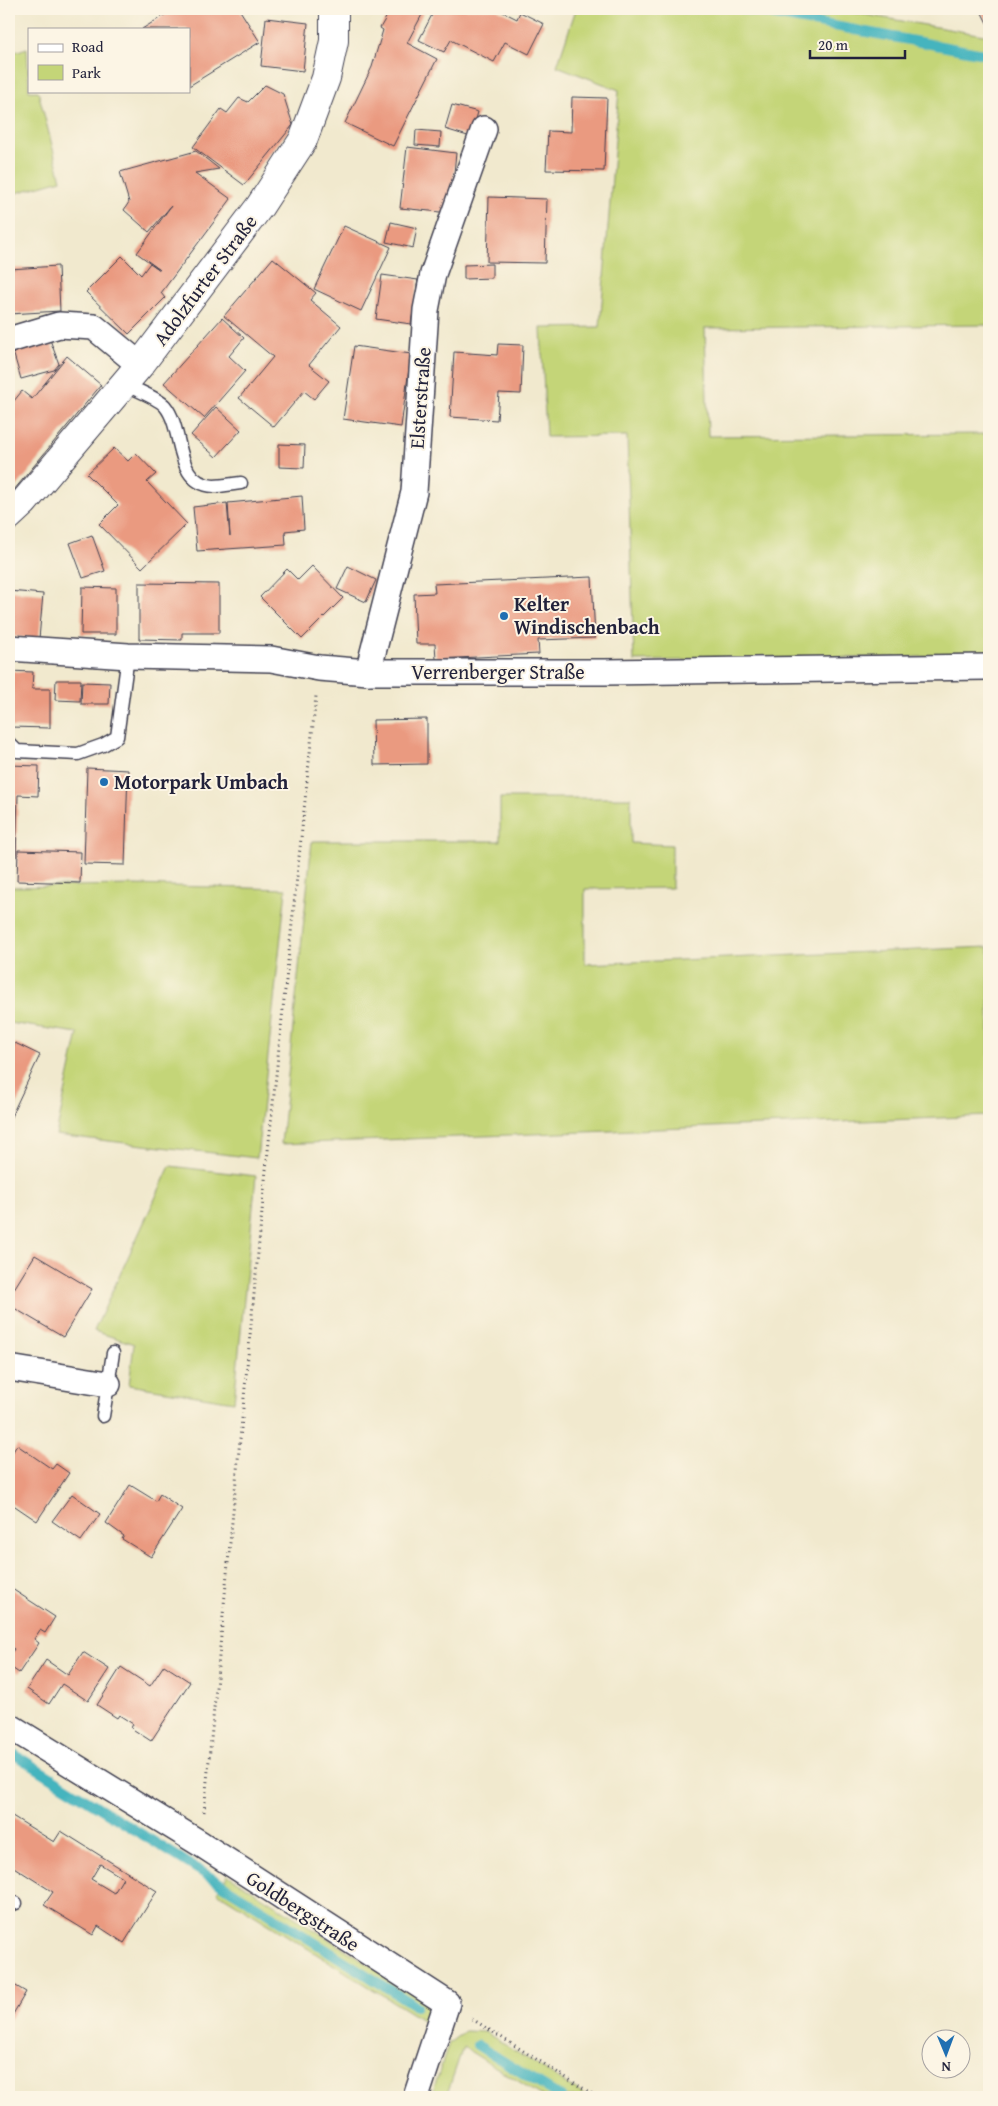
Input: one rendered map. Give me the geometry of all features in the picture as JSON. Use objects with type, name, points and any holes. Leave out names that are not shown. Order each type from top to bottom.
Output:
[{"type":"main road","name":"Adolzfurter Straße","points":[[9,516],[24,502],[132,375],[260,206],[303,140],[326,78],[334,41],[334,9]]},
{"type":"street","name":"Elsterstraße","points":[[368,672],[414,492],[426,310],[433,274],[484,128]]},
{"type":"street","points":[[9,340],[59,325],[94,327],[132,375]]},
{"type":"street","name":"Verrenberger Straße","points":[[9,648],[128,656],[271,659],[319,668],[368,672],[605,672],[989,667]]},
{"type":"street","points":[[9,1368],[108,1384]]},
{"type":"street","name":"Goldbergstraße","points":[[9,1726],[201,1844],[447,2004]]},
{"type":"street","points":[[416,2097],[447,2004]]},
{"type":"lane","points":[[132,375],[164,405],[175,423],[187,472],[197,482],[213,486],[241,484]]},
{"type":"lane","points":[[9,743],[17,751],[78,754],[117,737],[128,656]]},
{"type":"lane","points":[[103,1416],[113,1353]]},
{"type":"path","points":[[201,1844],[266,1170],[319,668]]},
{"type":"path","points":[[447,2004],[597,2097]]},
{"type":"green space","points":[[576,9],[832,9],[989,36],[989,325],[705,328],[708,436],[989,434],[989,656],[634,661],[627,436],[546,437],[541,328],[600,327],[619,90],[557,66]]},
{"type":"green space","points":[[27,48],[28,92],[38,92],[61,180],[9,195],[9,54]]},
{"type":"green space","points":[[500,798],[631,798],[631,843],[672,845],[672,888],[585,889],[585,964],[989,947],[989,1116],[281,1144],[312,841],[500,841]]},
{"type":"green space","points":[[132,885],[286,889],[257,1158],[56,1135],[78,1033],[9,1023],[9,887]]},
{"type":"green space","points":[[170,1166],[256,1176],[234,1402],[129,1385],[134,1344],[94,1331]]},
{"type":"green space","points":[[228,1875],[425,2000],[432,2026],[217,1892]]},
{"type":"green space","points":[[465,2031],[485,2032],[587,2097],[544,2097],[463,2047],[446,2097],[431,2097],[449,2043]]},
{"type":"building","points":[[174,9],[239,9],[260,42],[190,85],[190,28],[144,28]]},
{"type":"building","points":[[391,9],[425,9],[407,43],[437,59],[393,146],[345,123],[372,67],[383,30],[380,28]]},
{"type":"building","points":[[435,9],[497,9],[517,19],[520,12],[544,24],[529,54],[505,42],[494,62],[451,40],[444,52],[419,40]]},
{"type":"building","points":[[980,9],[989,9],[989,22],[987,23]]},
{"type":"building","points":[[266,18],[308,23],[303,71],[261,66]]},
{"type":"building","points":[[265,85],[283,94],[293,125],[244,185],[193,147],[221,109],[227,113],[239,98],[248,102]]},
{"type":"building","points":[[572,97],[607,98],[604,171],[546,170],[548,131],[571,132]]},
{"type":"building","points":[[452,105],[478,112],[471,137],[445,129]]},
{"type":"building","points":[[416,130],[441,132],[440,147],[415,145]]},
{"type":"building","points":[[407,147],[456,153],[450,213],[400,208]]},
{"type":"building","points":[[196,151],[219,169],[195,173],[231,199],[161,293],[165,298],[129,334],[86,292],[122,256],[141,275],[150,263],[160,270],[137,253],[171,206],[149,232],[124,210],[129,202],[120,172]]},
{"type":"building","points":[[489,197],[547,199],[545,263],[487,262]]},
{"type":"building","points":[[391,222],[417,228],[413,248],[386,242]]},
{"type":"building","points":[[344,226],[391,247],[361,311],[314,289]]},
{"type":"building","points":[[273,258],[316,293],[310,300],[341,326],[309,365],[329,381],[314,399],[304,391],[274,427],[239,398],[273,357],[224,316]]},
{"type":"building","points":[[492,264],[492,278],[464,279],[464,265]]},
{"type":"building","points":[[58,266],[60,311],[9,314],[9,269]]},
{"type":"building","points":[[382,275],[418,280],[411,324],[376,319]]},
{"type":"building","points":[[222,318],[244,338],[229,356],[245,371],[204,418],[164,383]]},
{"type":"building","points":[[49,337],[59,364],[54,370],[21,379],[12,348]]},
{"type":"building","points":[[498,344],[523,345],[521,394],[499,393],[497,420],[450,417],[454,352],[497,355]]},
{"type":"building","points":[[354,346],[411,354],[401,427],[343,419]]},
{"type":"building","points":[[67,356],[101,385],[9,496],[9,407],[22,391],[32,399]]},
{"type":"building","points":[[216,407],[241,430],[216,457],[191,435]]},
{"type":"building","points":[[279,444],[305,445],[304,468],[279,467]]},
{"type":"building","points":[[114,448],[128,461],[136,453],[156,474],[147,482],[187,524],[142,568],[99,524],[118,505],[87,474]]},
{"type":"building","points":[[302,496],[304,529],[285,531],[286,545],[197,551],[193,507],[227,503],[230,536],[228,503]]},
{"type":"building","points":[[92,535],[105,571],[83,578],[70,543]]},
{"type":"building","points":[[312,566],[343,598],[302,639],[260,597],[287,569],[298,580]]},
{"type":"building","points":[[348,566],[376,580],[366,602],[337,589]]},
{"type":"building","name":"Kelter Windischenbach","points":[[592,577],[595,638],[538,640],[539,654],[436,659],[435,644],[416,644],[414,594],[435,593],[434,584]]},
{"type":"building","points":[[139,583],[219,584],[219,633],[182,633],[182,640],[139,639]]},
{"type":"building","points":[[82,587],[116,588],[116,634],[81,634]]},
{"type":"building","points":[[9,591],[43,594],[39,639],[9,636]]},
{"type":"building","points":[[9,671],[33,672],[32,689],[50,689],[50,728],[9,727]]},
{"type":"building","points":[[56,680],[81,680],[80,701],[55,700]]},
{"type":"building","points":[[82,682],[110,683],[109,704],[81,704]]},
{"type":"building","points":[[427,719],[427,764],[374,765],[373,720]]},
{"type":"building","points":[[9,765],[39,766],[38,796],[18,795],[16,857],[9,857]]},
{"type":"building","points":[[87,768],[128,770],[125,865],[84,864]]},
{"type":"building","points":[[18,850],[81,852],[80,883],[17,881]]},
{"type":"building","points":[[15,1043],[40,1055],[9,1121],[9,1056]]},
{"type":"building","points":[[35,1255],[92,1289],[63,1337],[9,1305],[9,1297]]},
{"type":"building","points":[[17,1445],[52,1469],[56,1464],[69,1473],[37,1521],[9,1502],[9,1458]]},
{"type":"building","points":[[130,1485],[156,1501],[160,1494],[182,1509],[151,1557],[122,1539],[124,1536],[106,1523]]},
{"type":"building","points":[[72,1494],[100,1514],[81,1541],[52,1521]]},
{"type":"building","points":[[9,1587],[55,1617],[45,1633],[40,1630],[34,1639],[39,1643],[19,1673],[9,1666],[9,1656],[14,1649],[9,1645]]},
{"type":"building","points":[[83,1652],[109,1669],[88,1701],[62,1684],[49,1704],[27,1689],[46,1660],[68,1675]]},
{"type":"building","points":[[164,1665],[190,1682],[151,1741],[131,1728],[133,1724],[119,1715],[117,1718],[97,1705],[121,1667],[150,1686]]},
{"type":"building","points":[[9,1814],[54,1842],[61,1831],[157,1891],[124,1943],[98,1926],[93,1935],[44,1905],[53,1892],[9,1864]],"holes":[[[100,1864],[123,1878],[114,1893],[91,1879]]]},
{"type":"building","points":[[9,1982],[26,1992],[9,2021]]},
{"type":"waterway","points":[[743,9],[989,55]]},
{"type":"waterway","points":[[9,1751],[416,2006]]},
{"type":"waterway","points":[[477,2045],[561,2097]]},
{"type":"place","name":"Kelter Windischenbach","points":[[504,616]]},
{"type":"place","name":"Motorpark Umbach","points":[[104,782]]}]
